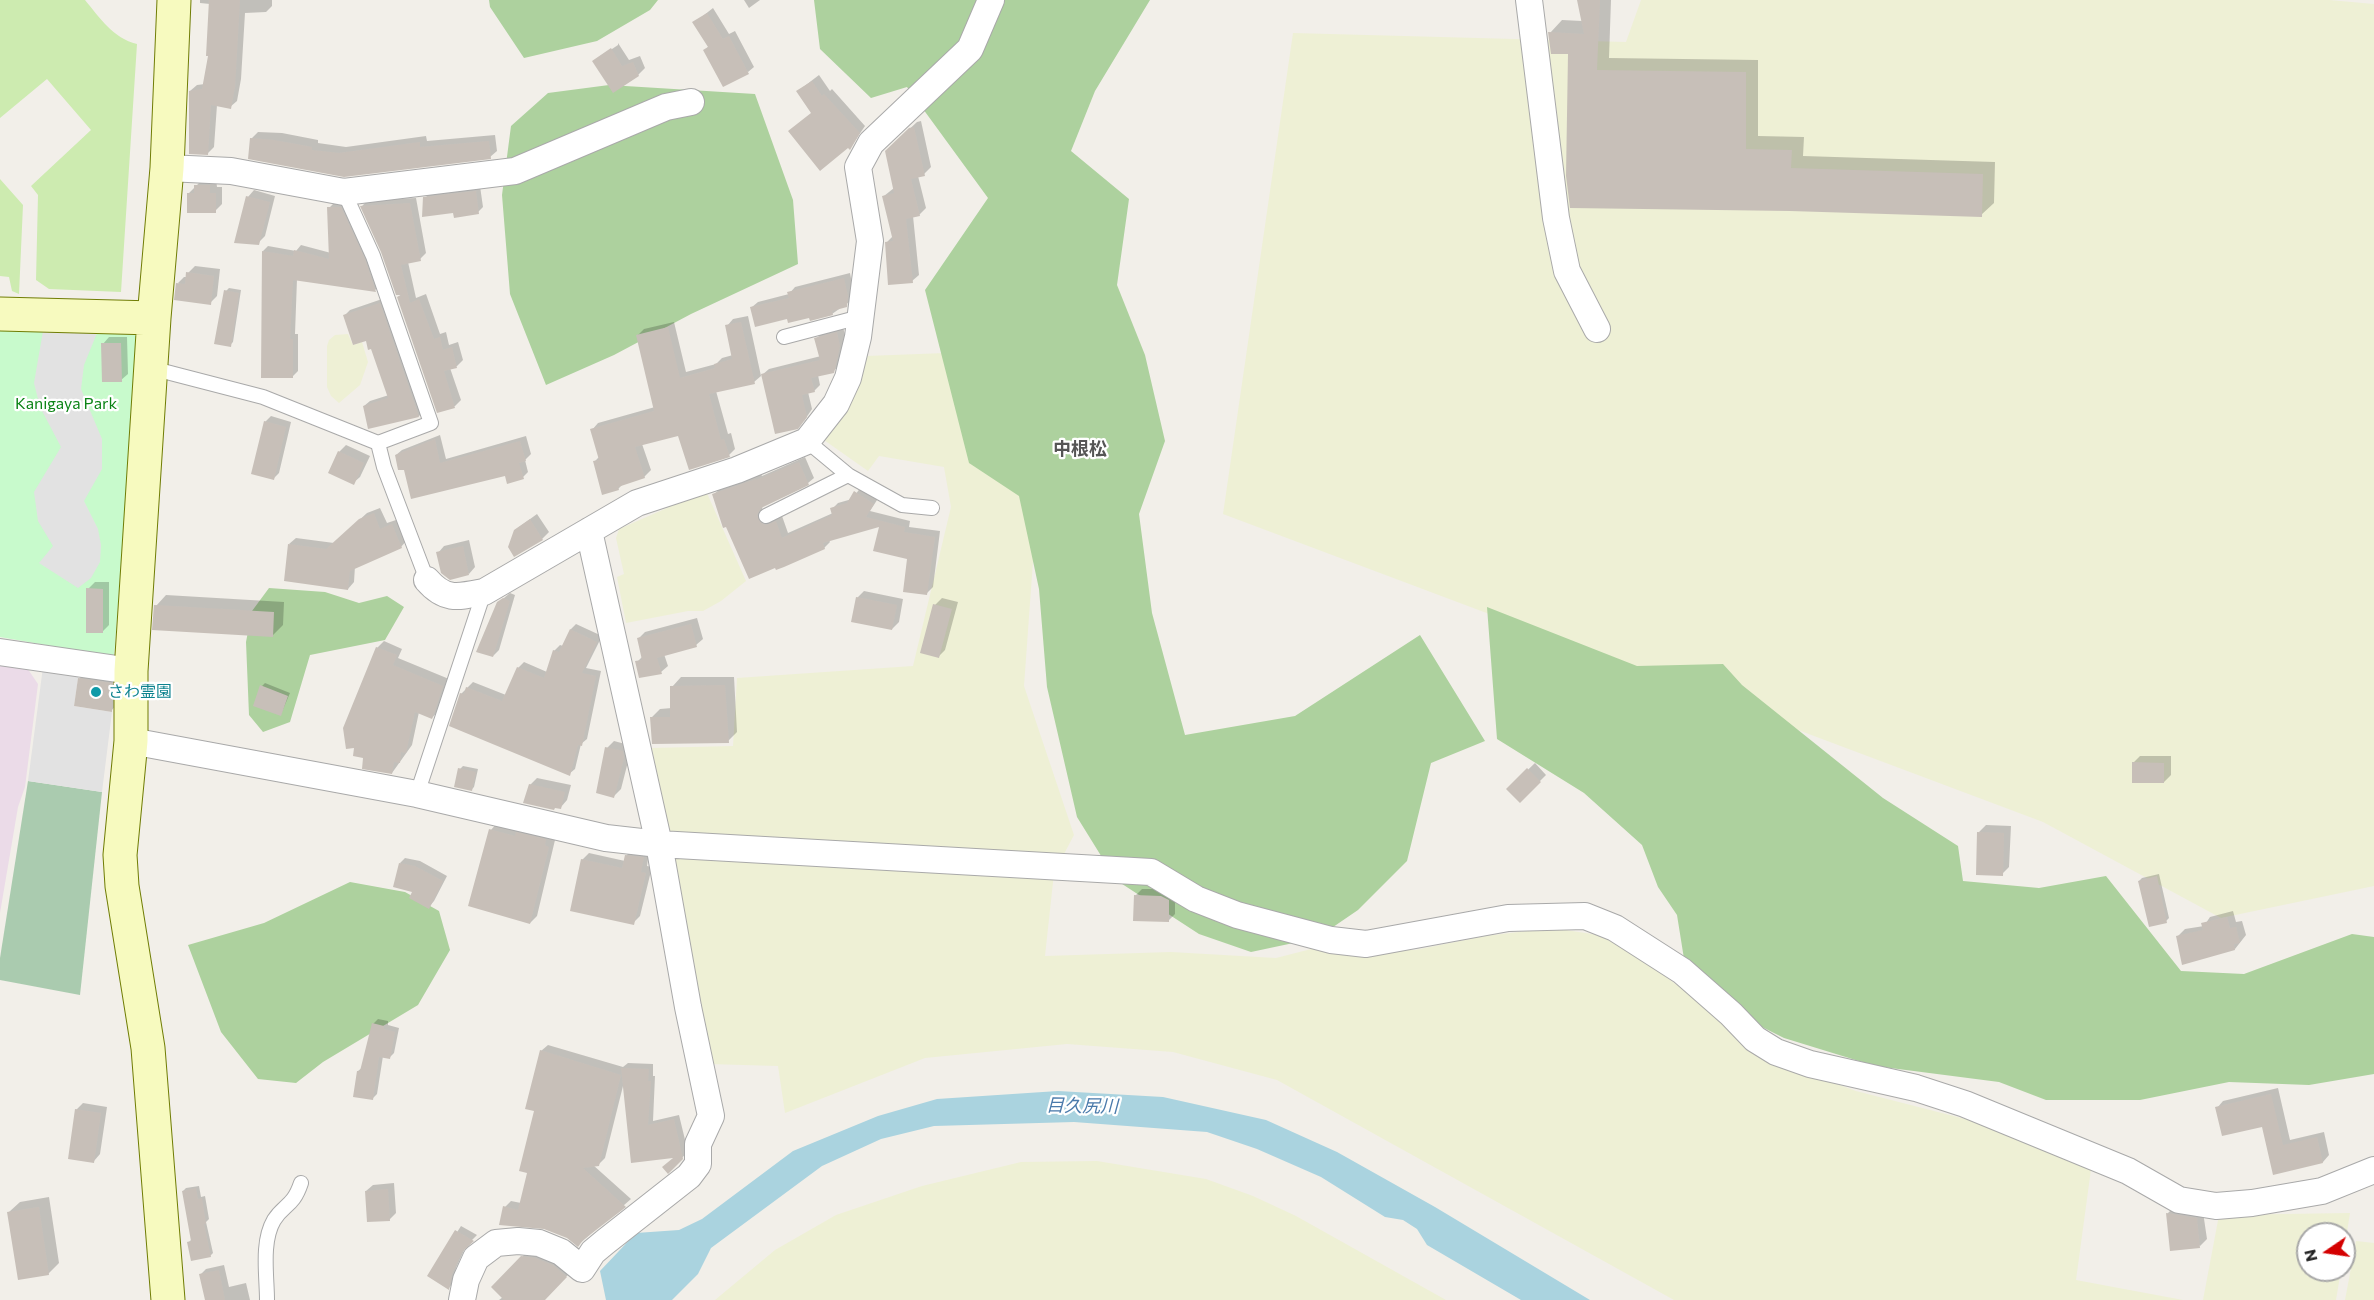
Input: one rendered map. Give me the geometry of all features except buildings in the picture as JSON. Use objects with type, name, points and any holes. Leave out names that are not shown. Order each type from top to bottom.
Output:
[{"type":"street","points":[[168,1300],[148,1048],[120,871],[131,741],[131,671],[154,318],[167,168],[174,0]]},
{"type":"street","points":[[427,580],[437,592],[450,596],[484,592],[637,503],[736,470],[807,441],[836,404],[848,378],[858,337],[870,240],[858,167],[871,143],[970,49],[991,0]]},
{"type":"street","points":[[1529,0],[1556,218],[1567,271],[1597,329]]},
{"type":"street","points":[[167,168],[231,171],[344,192],[514,171],[666,107],[692,102]]},
{"type":"street","points":[[0,314],[154,318]]},
{"type":"street","points":[[462,1300],[466,1280],[476,1258],[496,1243],[518,1241],[539,1243],[561,1252],[582,1269],[593,1252],[689,1176],[698,1164],[698,1144],[711,1116],[688,1007],[659,843],[589,531]]},
{"type":"street","points":[[0,652],[131,671]]},
{"type":"street","points":[[131,741],[417,794],[606,838],[1151,872],[1196,899],[1237,915],[1330,940],[1366,944],[1508,918],[1585,916],[1615,928],[1682,971],[1731,1014],[1755,1039],[1776,1052],[1810,1064],[1916,1089],[1965,1104],[2128,1171],[2179,1200],[2216,1206],[2252,1203],[2322,1191],[2374,1170]]},
{"type":"lane","points":[[151,368],[263,397],[378,442],[430,423],[373,256],[344,192]]},
{"type":"lane","points":[[784,337],[860,317]]},
{"type":"lane","points":[[807,441],[848,475],[902,505],[932,508]]},
{"type":"lane","points":[[378,442],[384,467],[427,580]]},
{"type":"lane","points":[[766,516],[848,475]]},
{"type":"lane","points":[[417,794],[484,592]]},
{"type":"lane","points":[[267,1300],[269,1234],[275,1219],[296,1199],[301,1183]]},
{"type":"shaded area","points":[[43,331],[97,333],[84,365],[81,389],[102,439],[102,469],[84,501],[98,529],[101,545],[100,562],[91,578],[78,588],[39,563],[53,546],[38,521],[34,492],[61,447],[40,407],[34,383]]},
{"type":"shaded area","points":[[0,657],[21,659],[38,684],[25,787],[18,807],[0,913]]},
{"type":"shaded area","points":[[43,667],[79,672],[74,706],[112,712],[102,792],[28,781]]},
{"type":"green space","points":[[0,0],[85,0],[114,32],[137,44],[121,292],[49,289],[36,280],[38,195],[31,186],[91,130],[47,79],[0,118]]},
{"type":"green space","points":[[489,0],[658,0],[650,10],[597,41],[524,58],[490,7]]},
{"type":"green space","points":[[814,0],[1150,0],[1095,91],[1071,151],[1129,199],[1117,285],[1145,355],[1165,441],[1139,514],[1152,613],[1185,735],[1295,716],[1420,635],[1485,741],[1431,763],[1407,861],[1358,910],[1317,938],[1251,952],[1199,934],[1116,880],[1077,817],[1047,687],[1039,589],[1019,496],[969,463],[925,290],[988,198],[907,87],[871,98],[820,49]]},
{"type":"green space","points":[[1641,0],[2329,0],[2374,4],[2374,886],[2221,918],[2043,822],[1223,514],[1293,33],[1626,42]]},
{"type":"green space","points":[[609,85],[755,94],[793,200],[798,264],[691,314],[614,355],[546,385],[510,294],[502,195],[511,126],[548,93]]},
{"type":"green space","points":[[0,179],[23,205],[19,294],[12,291],[9,277],[0,276]]},
{"type":"green space","name":"Kanigaya Park","points":[[0,329],[138,335],[114,657],[0,637]]},
{"type":"green space","points":[[348,334],[353,345],[362,342],[368,362],[360,385],[339,403],[331,396],[327,387],[327,346],[329,340],[335,335]]},
{"type":"green space","points":[[972,352],[1037,506],[1024,686],[1074,835],[1054,873],[1045,956],[1171,952],[1276,958],[1323,946],[1415,950],[1485,936],[1552,928],[1612,937],[1727,1022],[1763,1057],[1856,1091],[1973,1121],[2092,1162],[2076,1280],[2183,1300],[1674,1300],[1277,1080],[1173,1052],[1067,1044],[925,1058],[785,1113],[778,1066],[708,1064],[652,748],[733,746],[737,678],[913,666],[951,507],[944,467],[879,456],[868,471],[824,440],[866,356]]},
{"type":"green space","points":[[706,491],[746,581],[721,601],[703,611],[688,611],[626,623],[617,577],[624,574],[616,538],[619,529]]},
{"type":"green space","points":[[269,588],[325,592],[359,603],[387,596],[404,607],[385,640],[310,655],[290,722],[263,732],[249,715],[246,642],[252,611]]},
{"type":"green space","points":[[1487,607],[1637,666],[1723,664],[1742,685],[1883,798],[1958,846],[1963,881],[2039,888],[2106,876],[2181,971],[2244,974],[2352,934],[2374,937],[2374,1074],[2309,1085],[2229,1082],[2140,1100],[2046,1100],[1999,1082],[1875,1066],[1784,1038],[1726,1009],[1685,965],[1677,915],[1658,887],[1642,845],[1584,793],[1497,739]]},
{"type":"green space","points":[[28,781],[102,792],[80,995],[0,980],[0,958]]},
{"type":"green space","points":[[350,882],[405,892],[439,911],[450,950],[418,1005],[323,1062],[296,1083],[258,1079],[221,1032],[188,945],[264,923]]},
{"type":"green space","points":[[1097,1161],[1206,1179],[1253,1196],[1296,1216],[1446,1300],[715,1300],[775,1250],[836,1215],[922,1186],[1021,1162]]},
{"type":"green space","points":[[2350,1213],[2349,1222],[2296,1222],[2296,1282],[2339,1282],[2336,1300],[2203,1300],[2219,1215]]},
{"type":"green space","points":[[2356,1241],[2374,1243],[2374,1300],[2345,1300],[2348,1282],[2356,1282]]},
{"type":"water","name":"目久尻川","points":[[1058,1091],[1163,1097],[1266,1120],[1337,1152],[1435,1207],[1590,1300],[1521,1300],[1427,1245],[1417,1229],[1403,1220],[1385,1217],[1321,1177],[1257,1149],[1207,1132],[1074,1122],[934,1126],[881,1139],[822,1166],[711,1248],[698,1274],[672,1300],[606,1300],[600,1271],[636,1233],[679,1230],[702,1219],[793,1151],[878,1116],[937,1099]]},
{"type":"place","name":"さわ霊園","points":[[96,692]]},
{"type":"district","name":"中根松","points":[[1080,449]]}]
